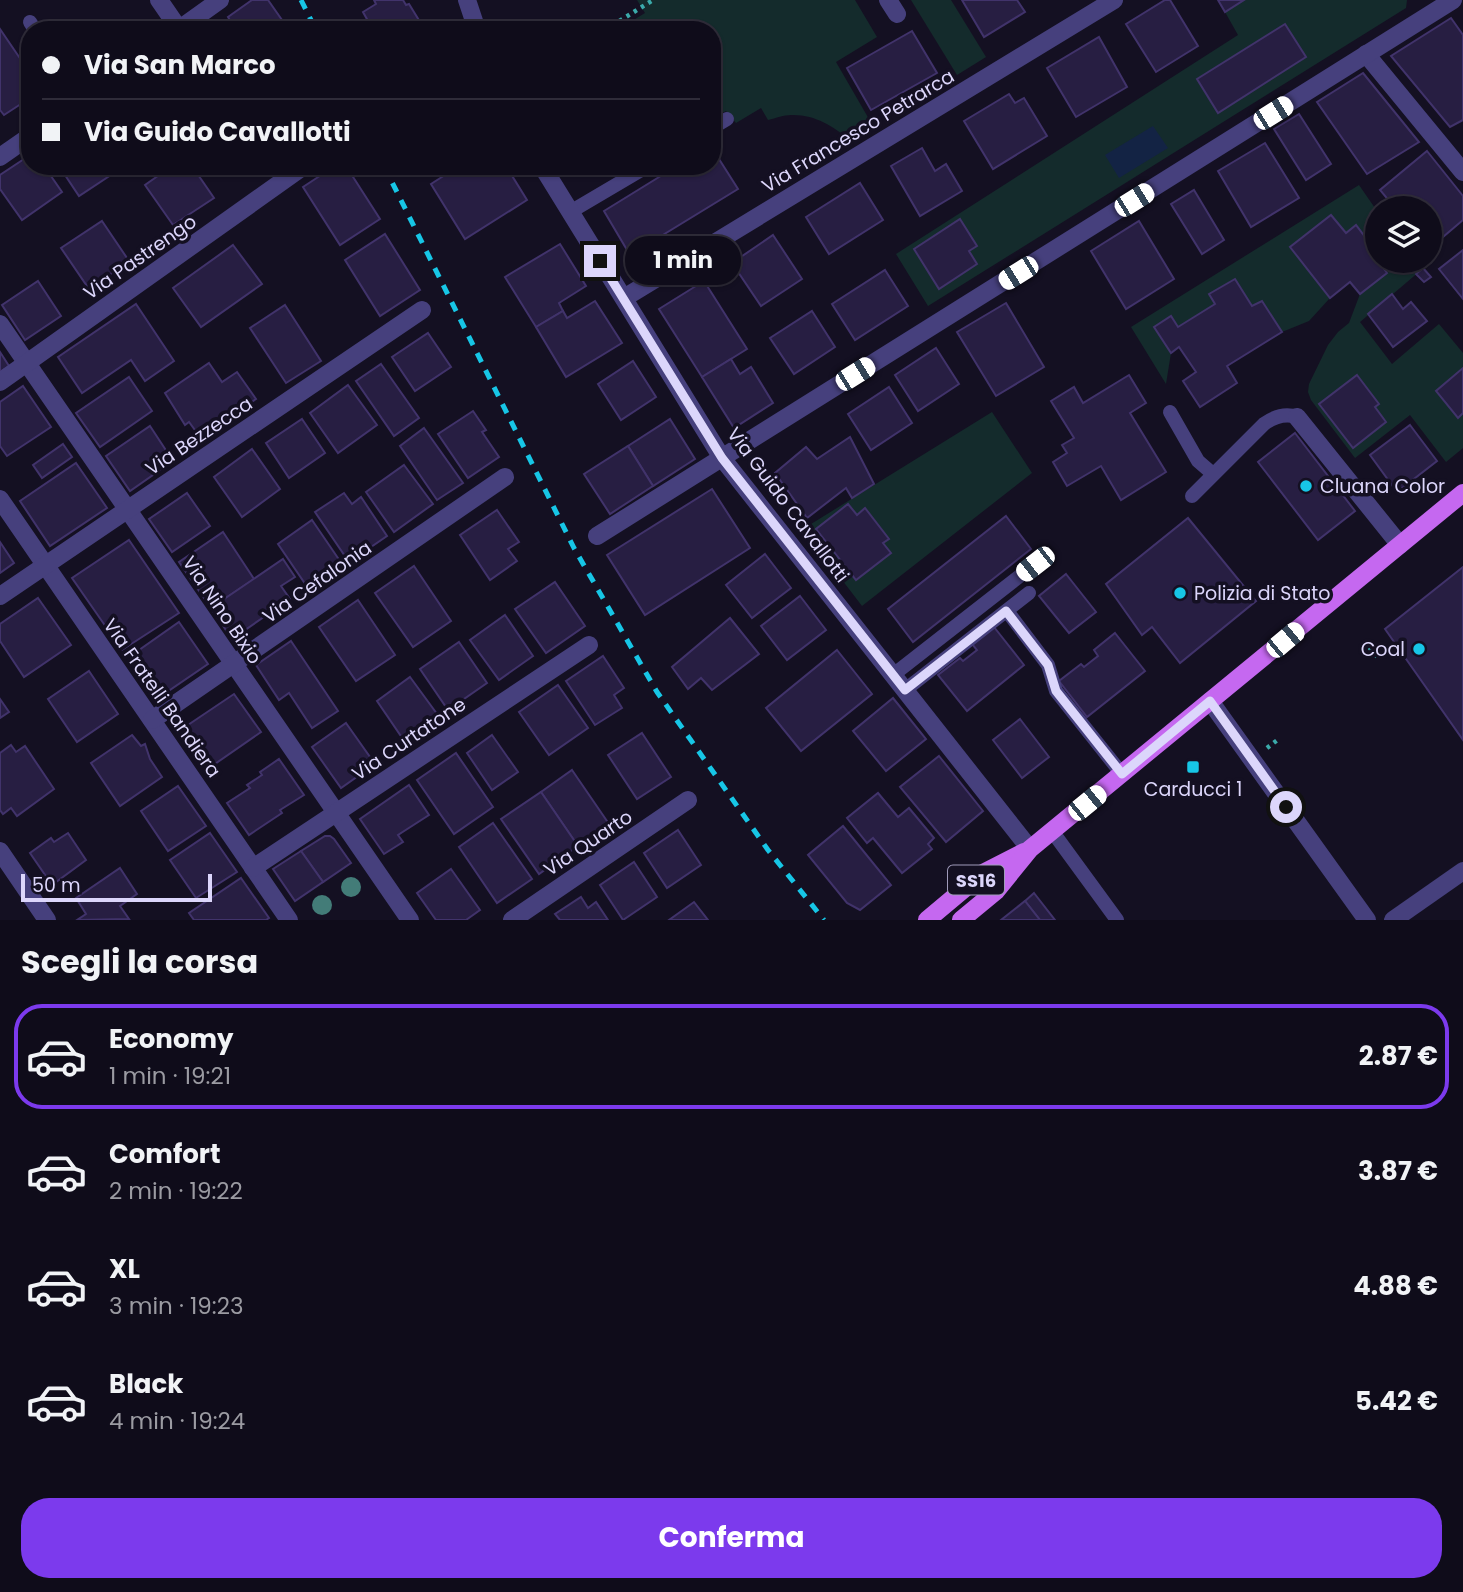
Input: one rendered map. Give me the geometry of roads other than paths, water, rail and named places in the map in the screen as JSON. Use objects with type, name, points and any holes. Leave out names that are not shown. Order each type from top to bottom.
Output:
[{"type":"main road","name":"SS16","points":[[961,920],[996,891],[1030,849],[1463,493]]},
{"type":"main road","name":"SS16","points":[[927,920],[983,873],[1030,849]]},
{"type":"street","points":[[159,0],[173,21]]},
{"type":"street","points":[[191,21],[220,0]]},
{"type":"street","points":[[467,0],[474,21]]},
{"type":"street","name":"Via Francesco Petrarca","points":[[624,298],[1114,0]]},
{"type":"street","points":[[597,536],[1453,0]]},
{"type":"street","points":[[1366,54],[1463,172]]},
{"type":"street","points":[[0,157],[21,142]]},
{"type":"street","name":"Via Pastrengo","points":[[0,382],[291,175]]},
{"type":"street","name":"Via Guido Cavallotti","points":[[547,175],[722,458],[1030,849]]},
{"type":"street","name":"Via Bezzecca","points":[[0,596],[422,310]]},
{"type":"street","name":"Via Nino Bixio","points":[[0,324],[410,920]]},
{"type":"street","points":[[1297,417],[1400,545]]},
{"type":"street","name":"Via Cefalonia","points":[[152,720],[505,477]]},
{"type":"street","name":"Via Fratelli Bandiera","points":[[0,499],[289,920]]},
{"type":"street","name":"Via Curtatone","points":[[253,868],[589,645]]},
{"type":"street","points":[[1210,701],[1367,920]]},
{"type":"street","name":"Via Quarto","points":[[512,920],[688,800]]},
{"type":"street","points":[[0,851],[47,920]]},
{"type":"street","points":[[1393,920],[1463,871]]},
{"type":"lane","points":[[721,123],[727,119]]},
{"type":"lane","points":[[570,212],[633,175]]},
{"type":"lane","points":[[1170,412],[1198,461],[1213,474]]},
{"type":"lane","points":[[1192,496],[1271,419],[1285,415],[1297,417]]},
{"type":"lane","points":[[893,675],[1035,564]]},
{"type":"lane","points":[[905,690],[1029,593]]},
{"type":"lane","points":[[1006,611],[1048,665],[1056,691],[1122,774]]},
{"type":"lane","points":[[1052,831],[1117,920]]},
{"type":"water","points":[[1153,126],[1168,148],[1119,178],[1105,155]]},
{"type":"railway","points":[[301,0],[312,21]]},
{"type":"railway","points":[[388,175],[574,548],[657,692],[768,850],[824,920]]},
{"type":"place","name":"Cluana Color","points":[[1306,486]]},
{"type":"place","name":"Polizia di Stato","points":[[1180,593]]},
{"type":"place","name":"Coal","points":[[1419,649]]},
{"type":"place","name":"Carducci 1","points":[[1193,767]]}]
